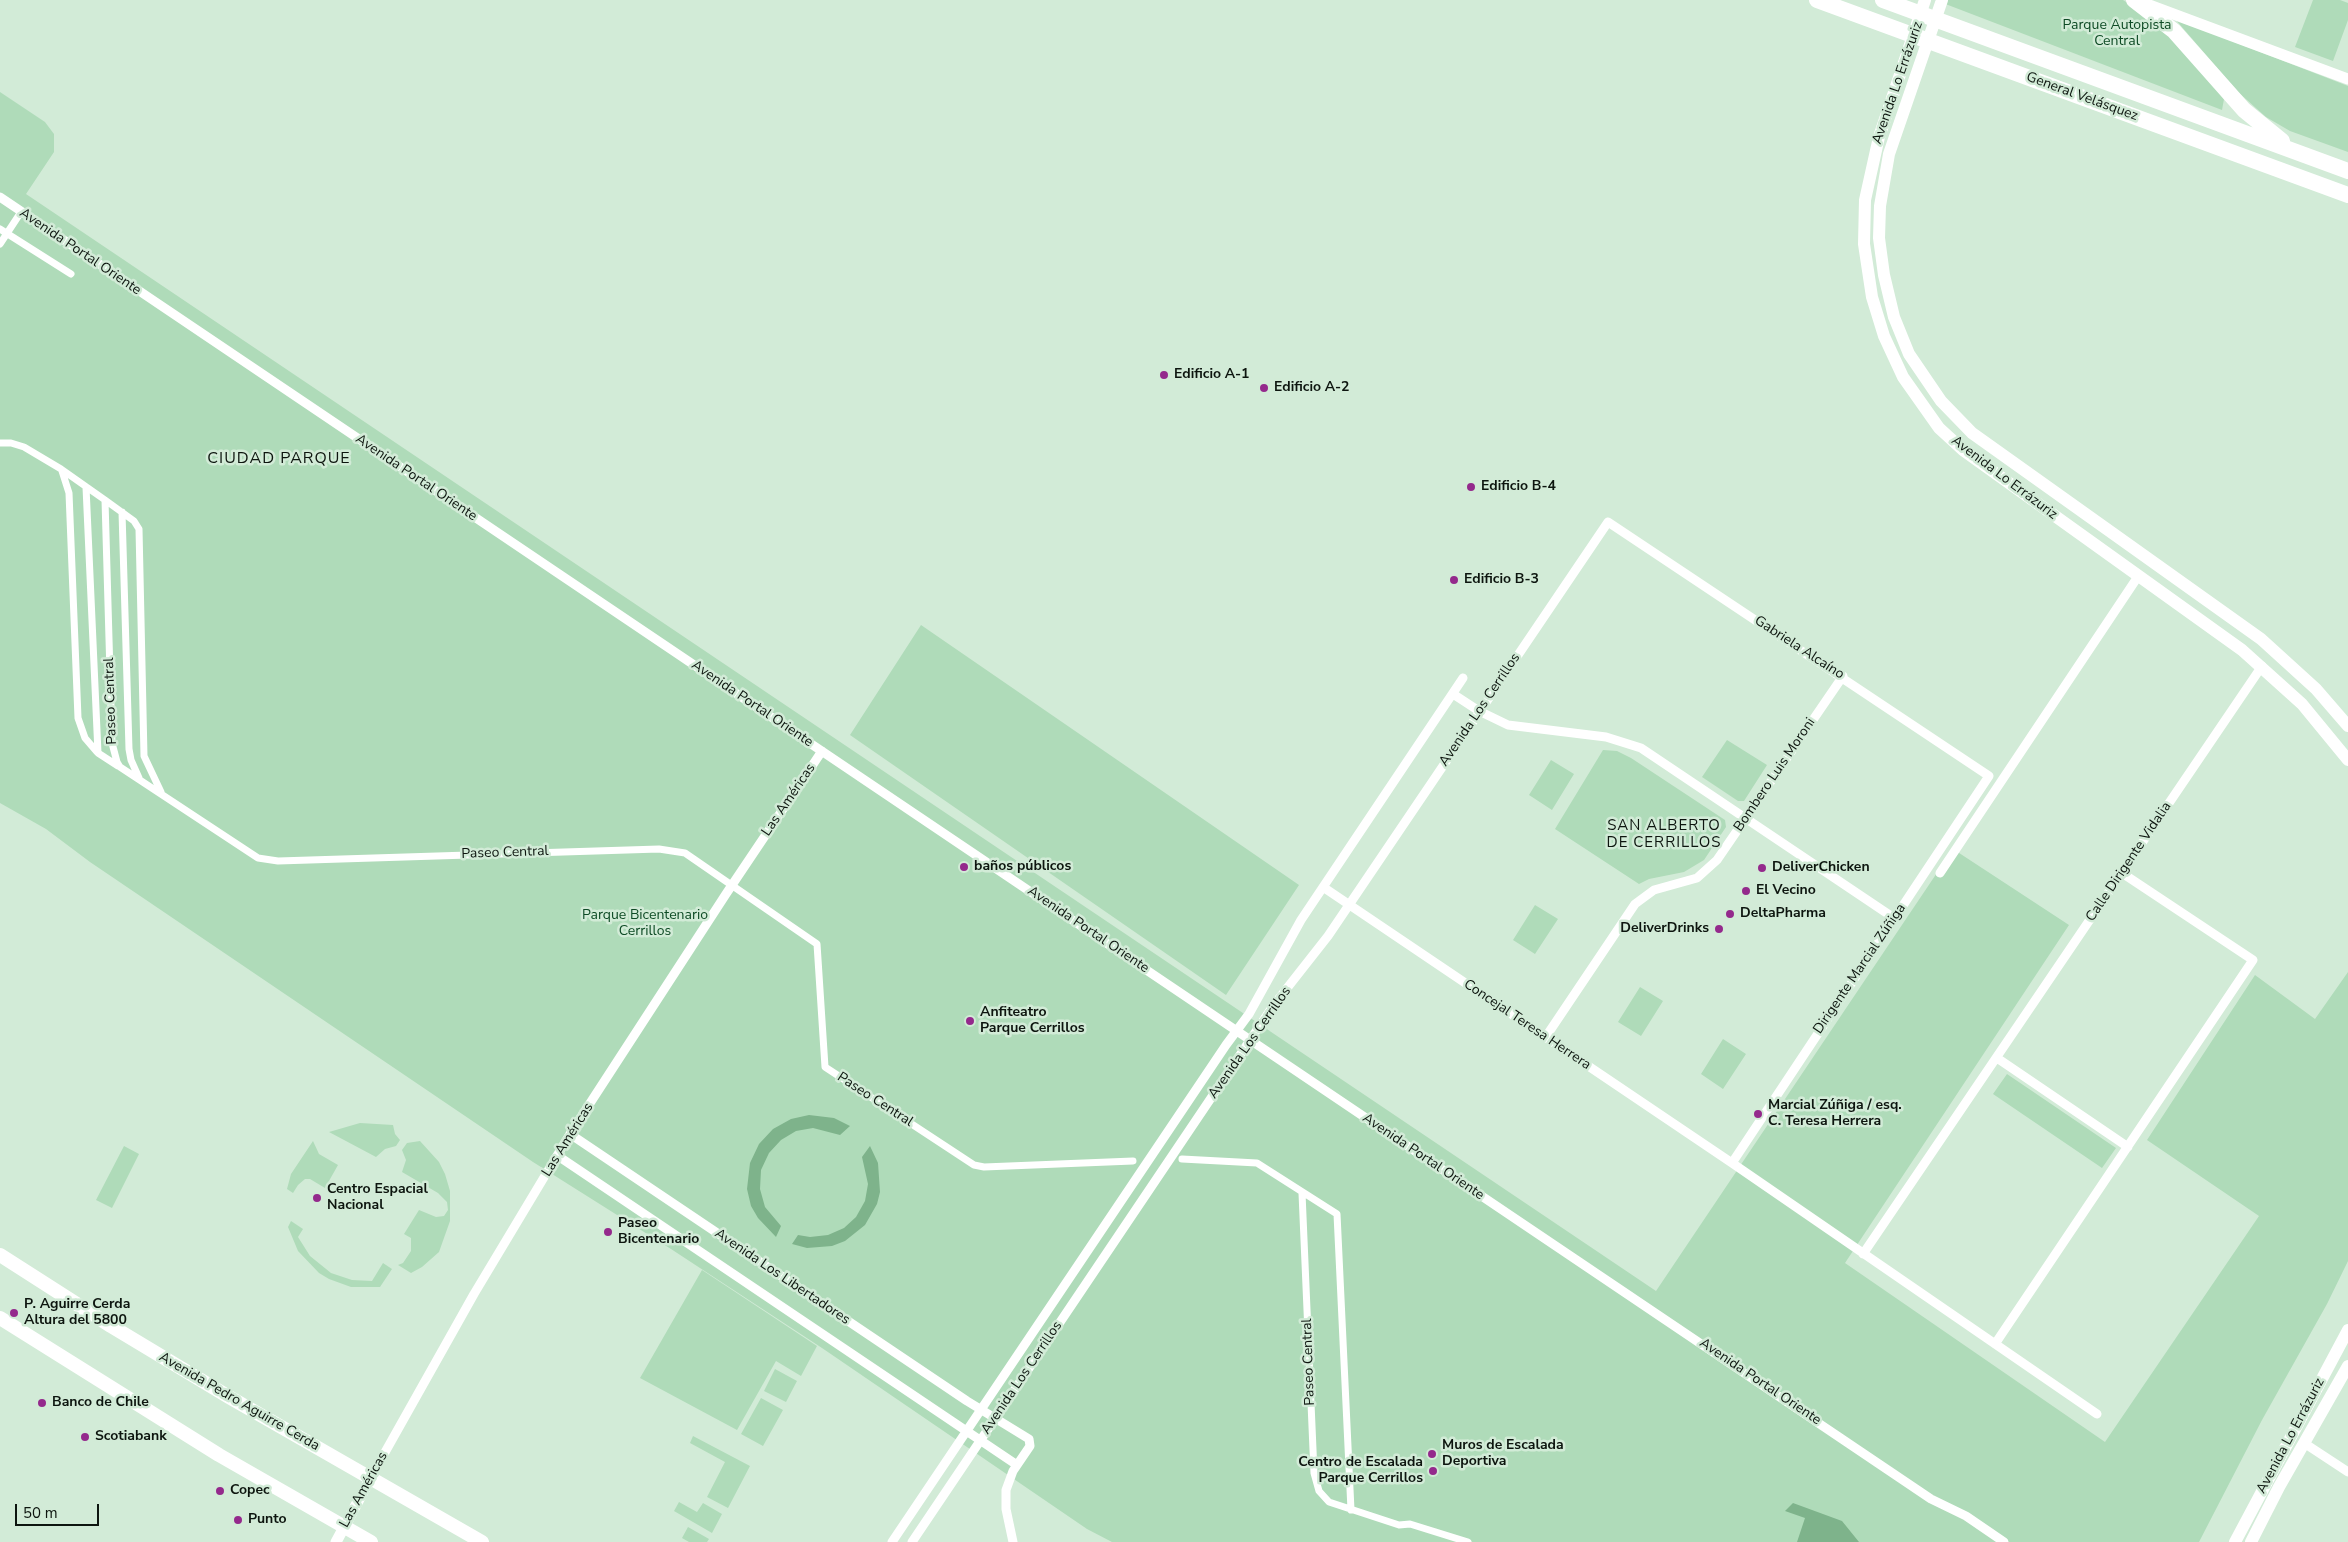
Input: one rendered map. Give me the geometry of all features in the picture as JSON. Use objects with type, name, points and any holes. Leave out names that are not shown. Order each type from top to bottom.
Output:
[{"type":"highway","name":"General Velásquez","points":[[1817,0],[2348,195]]},
{"type":"highway","name":"General Velásquez","points":[[1883,0],[2348,171]]},
{"type":"highway","points":[[2135,0],[2174,31],[2230,95],[2258,123],[2308,157]]},
{"type":"main road","name":"Avenida Lo Errázuriz","points":[[1926,0],[1879,137],[1865,200],[1866,264],[1872,298],[1884,336],[1914,394],[1950,438],[1994,474],[2139,575],[2262,666],[2302,704],[2348,760]]},
{"type":"main road","name":"Avenida Lo Errázuriz","points":[[1942,0],[1889,154],[1880,206],[1881,257],[1887,290],[1894,317],[1910,354],[1941,401],[1972,433],[2261,639],[2316,689],[2348,726]]},
{"type":"main road","name":"Avenida Pedro Aguirre Cerda","points":[[0,1255],[152,1351],[370,1479],[482,1542]]},
{"type":"main road","points":[[0,1318],[219,1455],[371,1542]]},
{"type":"main road","name":"Avenida Lo Errázuriz","points":[[2235,1542],[2348,1330]]},
{"type":"main road","name":"Avenida Lo Errázuriz","points":[[2251,1542],[2348,1366]]},
{"type":"street","points":[[2135,0],[2348,79]]},
{"type":"street","name":"Avenida Portal Oriente","points":[[0,197],[1931,1499],[1966,1516],[2004,1542]]},
{"type":"street","points":[[0,244],[21,212]]},
{"type":"street","points":[[0,229],[71,274]]},
{"type":"street","points":[[0,443],[18,444],[62,469],[122,512],[136,523],[139,529],[144,756],[163,795]]},
{"type":"street","points":[[62,469],[69,488],[78,718],[85,738],[98,753],[120,767]]},
{"type":"street","points":[[86,487],[98,753]]},
{"type":"street","name":"Paseo Central","points":[[105,500],[112,743],[115,758],[120,767],[258,858],[268,861],[668,849],[693,856],[817,944],[824,1067],[974,1165],[984,1167],[1133,1161]]},
{"type":"street","points":[[122,512],[129,749],[131,760],[141,781]]},
{"type":"street","name":"Gabriela Alcaíno","points":[[1608,522],[1843,676],[1989,776]]},
{"type":"street","name":"Avenida Los Cerrillos","points":[[912,1542],[1250,1040],[1348,905],[1608,522]]},
{"type":"street","points":[[1940,873],[2139,575]]},
{"type":"street","name":"Calle Dirigente Vidalia","points":[[1863,1254],[2262,666]]},
{"type":"street","name":"Bombero Luis Moroni","points":[[1545,1038],[1635,904],[1654,890],[1687,882],[1708,871],[1746,819],[1843,676]]},
{"type":"street","name":"Avenida Los Cerrillos","points":[[892,1542],[1226,1045],[1238,1031],[1265,988],[1300,920],[1463,678]]},
{"type":"street","points":[[1453,694],[1494,720],[1523,729],[1606,737],[1625,741],[1656,756],[1894,918]]},
{"type":"street","name":"Las Américas","points":[[336,1542],[343,1526],[474,1294],[570,1134],[732,884],[822,751]]},
{"type":"street","name":"Dirigente Marcial Zúñiga","points":[[1732,1163],[1989,776]]},
{"type":"street","points":[[1995,1344],[2253,960],[2122,873]]},
{"type":"street","name":"Concejal Teresa Herrera","points":[[1323,887],[1732,1163],[2097,1414]]},
{"type":"street","points":[[1996,1058],[2128,1148]]},
{"type":"street","name":"Avenida Los Libertadores","points":[[558,1156],[979,1442],[1017,1465],[1030,1446],[1028,1439],[980,1409],[570,1134]]},
{"type":"street","points":[[1182,1159],[1257,1162],[1269,1168],[1302,1193],[1337,1214],[1351,1510]]},
{"type":"street","name":"Paseo Central","points":[[1302,1193],[1314,1473],[1319,1491],[1323,1498],[1329,1502],[1351,1510],[1399,1525],[1410,1524],[1468,1542]]},
{"type":"street","points":[[2304,1443],[2348,1472]]},
{"type":"street","points":[[1013,1542],[1005,1498],[1007,1485],[1017,1465]]},
{"type":"green space","name":"Parque Autopista Central","points":[[1935,0],[2123,0],[2164,27],[2224,99],[2222,110]]},
{"type":"green space","points":[[2313,0],[2340,0],[2348,3],[2348,20],[2333,61],[2295,47]]},
{"type":"green space","name":"Parque Autopista Central","points":[[2175,19],[2348,86],[2348,152],[2290,131],[2266,117],[2238,92]]},
{"type":"green space","name":"Parque Bicentenario Cerrillos","points":[[0,92],[45,122],[54,134],[54,152],[26,194],[1656,1291],[1953,849],[2069,925],[1845,1263],[2105,1442],[2259,1216],[2147,1140],[2255,975],[2315,1019],[2348,972],[2348,1261],[2327,1304],[2262,1420],[2199,1542],[1112,1542],[1087,1529],[822,1348],[671,1249],[533,1162],[90,862],[46,829],[0,803]]},
{"type":"green space","points":[[921,625],[1299,885],[1226,995],[850,735]]},
{"type":"green space","points":[[1727,740],[1767,765],[1744,801],[1738,801],[1702,777]]},
{"type":"green space","points":[[1603,750],[1617,751],[1631,758],[1725,820],[1726,827],[1704,860],[1684,872],[1649,879],[1639,884],[1555,829]]},
{"type":"green space","points":[[1551,760],[1574,774],[1552,810],[1529,795]]},
{"type":"green space","points":[[1535,905],[1558,919],[1535,954],[1513,940]]},
{"type":"green space","points":[[1640,987],[1663,1001],[1641,1036],[1618,1022]]},
{"type":"green space","points":[[1723,1039],[1746,1054],[1723,1089],[1701,1074]]},
{"type":"green space","points":[[2007,1074],[2116,1148],[2102,1168],[1993,1094]]},
{"type":"green space","points":[[360,1123],[393,1125],[395,1134],[400,1140],[396,1146],[385,1149],[376,1157],[329,1132]]},
{"type":"green space","points":[[313,1141],[319,1154],[338,1165],[325,1188],[310,1179],[305,1179],[293,1193],[287,1189],[291,1174]]},
{"type":"green space","points":[[420,1141],[439,1162],[445,1174],[450,1191],[450,1221],[439,1252],[422,1267],[411,1273],[398,1265],[403,1263],[411,1251],[411,1238],[404,1234],[419,1210],[436,1217],[444,1216],[448,1210],[447,1202],[438,1193],[402,1172],[406,1160],[402,1150],[407,1143]]},
{"type":"green space","points":[[124,1146],[139,1154],[112,1208],[96,1200]]},
{"type":"green space","points":[[291,1221],[303,1229],[298,1237],[310,1256],[331,1273],[352,1280],[372,1281],[383,1263],[392,1269],[380,1287],[351,1287],[329,1279],[319,1273],[298,1251],[288,1227]]},
{"type":"green space","points":[[702,1270],[817,1346],[801,1376],[776,1361],[737,1430],[640,1378]]},
{"type":"green space","points":[[775,1369],[797,1381],[786,1402],[764,1391]]},
{"type":"green space","points":[[761,1398],[783,1410],[763,1446],[741,1434]]},
{"type":"green space","points":[[693,1436],[750,1466],[728,1508],[707,1497],[725,1462],[690,1443]]},
{"type":"green space","points":[[679,1502],[697,1512],[703,1503],[722,1514],[712,1533],[674,1511]]},
{"type":"green space","points":[[688,1527],[709,1539],[707,1542],[689,1542],[682,1538]]},
{"type":"shaded area","points":[[809,1115],[834,1118],[850,1126],[840,1135],[813,1128],[796,1131],[781,1140],[769,1153],[761,1170],[760,1189],[765,1207],[781,1226],[776,1237],[758,1218],[751,1206],[747,1189],[750,1163],[759,1144],[773,1129],[791,1119]]},
{"type":"shaded area","points":[[870,1146],[878,1163],[880,1192],[877,1204],[865,1225],[845,1241],[832,1246],[807,1248],[792,1244],[798,1235],[810,1237],[828,1235],[844,1228],[856,1217],[865,1201],[868,1184],[862,1157]]},
{"type":"shaded area","points":[[1793,1503],[1842,1521],[1859,1542],[1797,1542],[1805,1518],[1785,1511]]},
{"type":"place","name":"Edificio A-1","points":[[1164,375]]},
{"type":"place","name":"Edificio A-2","points":[[1264,388]]},
{"type":"place","name":"Edificio B-4","points":[[1471,487]]},
{"type":"place","name":"Edificio B-3","points":[[1454,580]]},
{"type":"place","name":"baños públicos","points":[[964,867]]},
{"type":"place","name":"DeliverChicken","points":[[1762,868]]},
{"type":"place","name":"El Vecino","points":[[1746,891]]},
{"type":"place","name":"DeltaPharma","points":[[1730,914]]},
{"type":"place","name":"DeliverDrinks","points":[[1719,929]]},
{"type":"place","name":"Anfiteatro Parque Cerrillos","points":[[970,1021]]},
{"type":"place","name":"Marcial Zúñiga / esq. C. Teresa Herrera","points":[[1758,1114]]},
{"type":"place","name":"Centro Espacial Nacional","points":[[317,1198]]},
{"type":"place","name":"Paseo Bicentenario","points":[[608,1232]]},
{"type":"place","name":"P. Aguirre Cerda Altura del 5800","points":[[14,1313]]},
{"type":"place","name":"Banco de Chile","points":[[42,1403]]},
{"type":"place","name":"Scotiabank","points":[[85,1437]]},
{"type":"place","name":"Muros de Escalada Deportiva","points":[[1432,1454]]},
{"type":"place","name":"Centro de Escalada Parque Cerrillos","points":[[1433,1471]]},
{"type":"place","name":"Copec","points":[[220,1491]]},
{"type":"place","name":"Punto","points":[[238,1520]]},
{"type":"district","name":"CIUDAD PARQUE","points":[[279,459]]},
{"type":"district","name":"SAN ALBERTO DE CERRILLOS","points":[[1664,834]]}]
